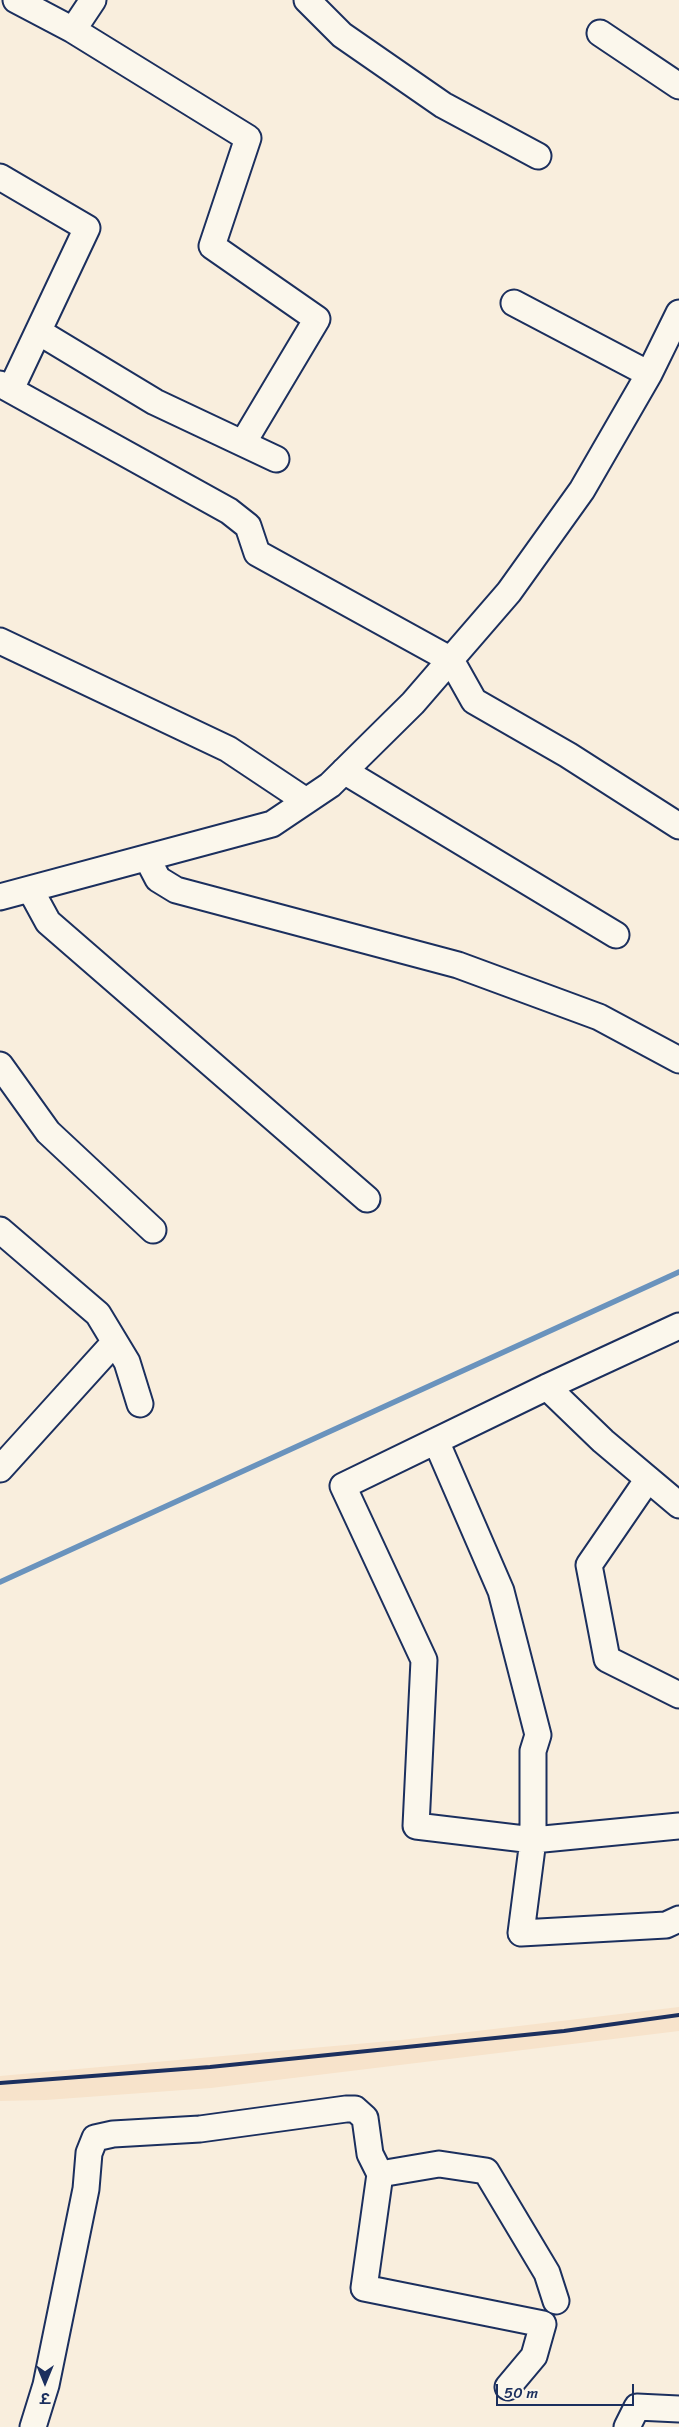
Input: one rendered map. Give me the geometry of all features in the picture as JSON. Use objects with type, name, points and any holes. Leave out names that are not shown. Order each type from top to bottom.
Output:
[{"type":"street","points":[[16,0],[73,30],[248,138],[212,246],[317,319],[243,444]]},
{"type":"street","points":[[73,30],[93,0]]},
{"type":"street","points":[[307,0],[342,35],[443,105],[538,156]]},
{"type":"street","points":[[600,33],[679,86]]},
{"type":"street","points":[[0,177],[87,228],[39,332],[6,386],[229,511],[248,526],[257,554],[450,660],[474,701],[568,754],[679,826]]},
{"type":"street","points":[[514,303],[649,374]]},
{"type":"street","points":[[0,897],[272,824],[330,785],[413,703],[509,592],[582,490],[649,374],[679,313]]},
{"type":"street","points":[[39,332],[155,402],[276,459]]},
{"type":"street","points":[[0,641],[228,749],[306,801]]},
{"type":"street","points":[[344,771],[616,935]]},
{"type":"street","points":[[147,858],[158,879],[176,890],[458,965],[598,1017],[679,1060]]},
{"type":"street","points":[[30,889],[48,922],[367,1199]]},
{"type":"street","points":[[0,1065],[48,1132],[153,1230]]},
{"type":"street","points":[[2,1237],[98,1314],[127,1362],[140,1404]]},
{"type":"street","points":[[679,1326],[547,1387],[344,1486],[424,1660],[416,1826],[533,1840],[679,1826]]},
{"type":"street","points":[[0,1469],[114,1343]]},
{"type":"street","points":[[547,1387],[603,1441],[679,1505]]},
{"type":"street","points":[[436,1441],[500,1591],[538,1735],[533,1752],[533,1840],[521,1933],[666,1925],[679,1919]]},
{"type":"street","points":[[648,1479],[589,1565],[607,1658],[679,1695]]},
{"type":"street","points":[[33,2427],[46,2385],[86,2189],[89,2153],[95,2138],[113,2134],[200,2129],[346,2109],[355,2110],[365,2118],[370,2154],[380,2174],[364,2288],[543,2324],[534,2356],[508,2387]]},
{"type":"street","points":[[380,2174],[439,2164],[486,2171],[548,2273],[556,2301]]},
{"type":"street","points":[[626,2427],[637,2407],[679,2409]]},
{"type":"shaded area","points":[[679,2007],[679,2031],[211,2088],[46,2100],[0,2101],[0,2076],[401,2040]]},
{"type":"waterway","points":[[0,1582],[679,1272]]},
{"type":"railway","points":[[0,2083],[210,2067],[564,2031],[679,2015]]}]
